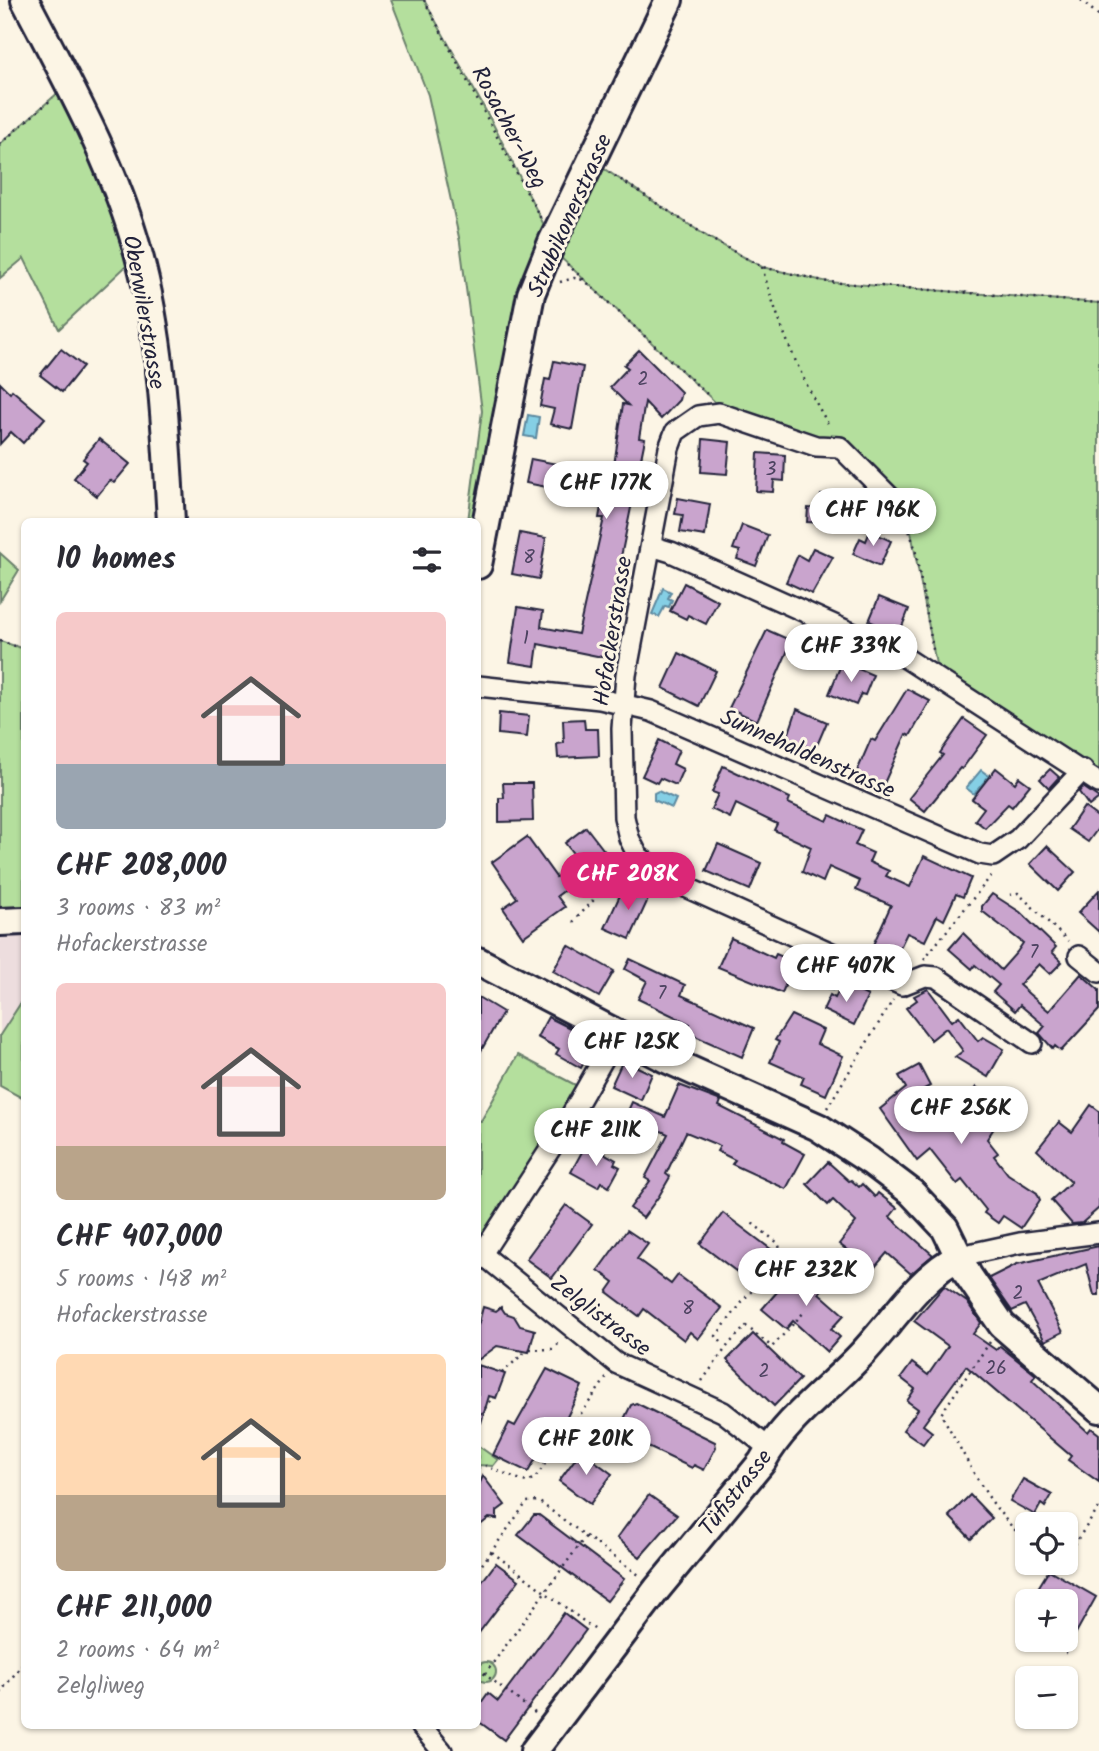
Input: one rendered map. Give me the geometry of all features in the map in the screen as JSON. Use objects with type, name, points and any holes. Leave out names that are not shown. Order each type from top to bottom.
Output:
[{"type":"street","name":"Oberwilerstrasse","points":[[25,0],[113,180],[139,254],[157,364],[171,518]]},
{"type":"street","name":"Strubikonerstrasse","points":[[481,550],[531,294],[552,242],[669,0]]},
{"type":"street","points":[[719,413],[816,446],[840,447],[897,504]]},
{"type":"street","name":"Hofackerstrasse","points":[[719,413],[698,416],[676,432],[668,448],[623,703],[624,817],[629,838],[638,856],[652,870],[902,985],[925,976],[936,977],[1032,1043]]},
{"type":"street","points":[[651,546],[671,552],[876,643],[938,675],[1091,777]]},
{"type":"street","name":"Sunnehaldenstrasse","points":[[481,686],[623,703],[651,711],[980,854],[993,856],[1091,777]]},
{"type":"street","points":[[0,922],[21,920]]},
{"type":"street","points":[[1079,956],[1099,972]]},
{"type":"street","points":[[481,963],[617,1035],[818,1127],[911,1192],[945,1227],[978,1292],[1002,1325],[1099,1409]]},
{"type":"street","points":[[481,1255],[562,1131],[617,1035]]},
{"type":"street","points":[[960,1256],[1020,1242],[1099,1233]]},
{"type":"street","name":"Tüfistrasse","points":[[534,1751],[657,1589],[737,1494],[769,1448],[823,1389],[857,1360],[934,1273],[960,1256]]},
{"type":"street","name":"Zelglistrasse","points":[[481,1258],[617,1363],[640,1376],[692,1395],[723,1412],[769,1448]]},
{"type":"street","points":[[424,1729],[442,1751]]},
{"type":"path","name":"Rosacher-Weg","points":[[424,0],[492,122],[560,257],[714,401],[719,413]]},
{"type":"path","points":[[1082,0],[1099,16]]},
{"type":"path","points":[[0,144],[68,84]]},
{"type":"path","points":[[592,161],[710,239],[762,267],[828,282],[1099,303]]},
{"type":"path","points":[[762,267],[779,326],[797,369],[840,447]]},
{"type":"path","points":[[897,504],[910,526],[938,675]]},
{"type":"path","points":[[0,641],[21,648]]},
{"type":"path","points":[[573,922],[631,861]]},
{"type":"path","points":[[915,980],[915,971],[995,871]]},
{"type":"path","points":[[1010,895],[1018,893],[1078,950],[1079,956]]},
{"type":"path","points":[[827,1109],[897,992]]},
{"type":"path","points":[[720,1342],[716,1336],[747,1296],[770,1272],[781,1251],[778,1243],[752,1223]]},
{"type":"path","points":[[692,1395],[729,1344],[746,1326],[772,1348],[806,1310]]},
{"type":"path","points":[[1002,1325],[941,1414],[981,1487],[1015,1529]]},
{"type":"path","points":[[502,1373],[528,1351],[557,1347],[573,1328]]},
{"type":"path","points":[[481,1467],[486,1466],[526,1482],[535,1478],[617,1363]]},
{"type":"path","points":[[481,1414],[493,1397]]},
{"type":"path","points":[[481,1566],[527,1502],[538,1501],[657,1589]]},
{"type":"path","points":[[1078,1539],[1099,1508]]},
{"type":"path","points":[[485,1674],[586,1536]]},
{"type":"path","points":[[492,1552],[602,1636]]},
{"type":"path","points":[[0,1693],[21,1666]]},
{"type":"path","points":[[481,1671],[541,1717]]},
{"type":"shaded area","points":[[21,921],[21,1003],[0,1035],[0,922]]},
{"type":"green space","points":[[391,0],[424,0],[492,122],[552,241],[592,161],[711,239],[762,267],[828,282],[1099,303],[1099,771],[1092,777],[938,675],[910,526],[897,504],[840,447],[719,413],[714,401],[560,257],[552,242],[479,518],[468,518],[482,411],[460,242],[428,95]]},
{"type":"green space","points":[[68,84],[139,254],[59,329],[24,258],[0,278],[0,144]]},
{"type":"green space","points":[[0,553],[19,570],[0,601]]},
{"type":"green space","points":[[0,641],[21,648],[21,921],[0,922]]},
{"type":"green space","points":[[21,1003],[21,1097],[0,1086],[0,1035]]},
{"type":"green space","points":[[518,1055],[585,1090],[481,1255],[481,1121]]},
{"type":"green space","points":[[481,1448],[498,1460],[493,1466],[481,1465]]},
{"type":"green space","points":[[490,1663],[495,1668],[493,1679],[486,1682],[481,1680],[481,1664]]},
{"type":"water","points":[[528,415],[539,417],[536,438],[524,436]]},
{"type":"water","points":[[663,588],[671,592],[668,598],[672,600],[659,617],[652,614]]},
{"type":"water","points":[[981,770],[989,776],[974,794],[966,788]]},
{"type":"water","points":[[658,791],[676,799],[672,808],[654,800],[654,793]]},
{"type":"water","points":[[815,971],[836,981],[832,990],[811,979]]},
{"type":"building","points":[[61,349],[83,366],[62,392],[40,375]]},
{"type":"building","points":[[639,350],[681,392],[679,400],[661,419],[645,402],[639,438],[645,439],[610,611],[609,629],[613,629],[607,658],[538,644],[535,666],[510,662],[518,607],[543,611],[541,627],[578,634],[604,518],[599,518],[606,478],[612,479],[623,404],[628,405],[610,387],[628,368],[624,365]]},
{"type":"building","points":[[554,361],[583,367],[572,429],[550,424],[554,409],[540,406],[545,379],[550,380]]},
{"type":"building","points":[[0,383],[45,418],[23,443],[11,432],[0,444]]},
{"type":"building","points":[[99,439],[130,464],[114,483],[110,480],[97,496],[74,478],[87,462],[83,459]]},
{"type":"building","points":[[703,439],[730,442],[727,474],[701,472]]},
{"type":"building","points":[[758,453],[785,455],[784,481],[774,480],[773,492],[756,491]]},
{"type":"building","points":[[531,459],[562,465],[557,489],[526,483]]},
{"type":"building","points":[[821,495],[845,496],[843,524],[807,522],[808,508],[820,509]]},
{"type":"building","points":[[678,498],[710,504],[705,536],[680,532],[683,515],[675,514]]},
{"type":"building","points":[[742,525],[768,535],[756,566],[737,559],[740,551],[733,549]]},
{"type":"building","points":[[870,531],[891,541],[880,566],[853,554],[860,538],[866,541]]},
{"type":"building","points":[[520,533],[546,538],[539,579],[512,574]]},
{"type":"building","points":[[813,548],[833,557],[812,594],[786,582],[798,555],[807,560]]},
{"type":"building","points":[[684,583],[718,601],[706,624],[688,615],[686,619],[670,611]]},
{"type":"building","points":[[879,597],[909,609],[899,634],[869,621]]},
{"type":"building","points":[[767,630],[792,641],[757,721],[729,708]]},
{"type":"building","points":[[679,653],[716,671],[699,706],[663,688]]},
{"type":"building","points":[[842,662],[873,675],[865,695],[861,694],[856,705],[829,694]]},
{"type":"building","points":[[907,689],[930,701],[910,736],[906,734],[882,788],[855,776],[871,739],[875,741]]},
{"type":"building","points":[[797,709],[827,722],[815,750],[787,739]]},
{"type":"building","points":[[499,713],[529,716],[527,737],[498,734]]},
{"type":"building","points":[[584,719],[585,729],[598,729],[599,756],[558,758],[557,744],[564,743],[563,720]]},
{"type":"building","points":[[964,719],[987,735],[962,769],[960,768],[925,811],[909,798],[943,755],[940,753]]},
{"type":"building","points":[[659,740],[679,750],[673,764],[683,769],[676,785],[660,778],[657,783],[642,776]]},
{"type":"building","points":[[723,766],[790,798],[788,803],[827,821],[830,815],[862,830],[855,845],[873,853],[869,862],[889,871],[886,876],[910,887],[924,856],[971,878],[963,897],[956,894],[944,920],[937,916],[925,941],[907,933],[895,958],[872,947],[891,905],[856,890],[860,881],[829,867],[823,882],[802,872],[811,847],[774,830],[777,824],[736,804],[730,818],[711,809],[718,794],[712,792]]},
{"type":"building","points":[[996,768],[1015,783],[1019,777],[1030,785],[1012,807],[1008,804],[985,828],[975,820],[984,808],[972,799]]},
{"type":"building","points":[[1050,769],[1059,777],[1049,788],[1040,779]]},
{"type":"building","points":[[503,783],[532,783],[533,821],[499,822],[499,798],[504,798]]},
{"type":"building","points":[[1083,787],[1099,798],[1089,806],[1079,792]]},
{"type":"building","points":[[1084,807],[1099,818],[1099,827],[1088,842],[1069,829]]},
{"type":"building","points":[[586,827],[613,862],[592,878],[588,873],[557,896],[565,907],[523,937],[503,908],[517,898],[492,862],[527,837],[556,877],[578,860],[565,843]]},
{"type":"building","points":[[718,844],[761,863],[750,890],[706,871]]},
{"type":"building","points":[[1047,846],[1075,872],[1058,891],[1030,864]]},
{"type":"building","points":[[625,884],[650,895],[630,939],[605,928]]},
{"type":"building","points":[[1099,890],[1099,932],[1078,913]]},
{"type":"building","points":[[992,894],[1020,912],[1056,947],[1052,952],[1062,962],[1050,974],[1039,964],[1019,985],[1029,994],[1049,1011],[1081,974],[1099,990],[1099,1010],[1061,1051],[1055,1046],[1053,1049],[1039,1033],[1045,1026],[1020,1005],[1015,1011],[993,992],[999,985],[975,965],[972,969],[949,949],[963,933],[1001,970],[1017,952],[1023,943],[982,911],[982,906]]},
{"type":"building","points":[[731,938],[774,958],[776,954],[795,962],[782,993],[718,967]]},
{"type":"building","points":[[568,945],[614,971],[599,997],[553,971]]},
{"type":"building","points":[[630,959],[685,985],[681,995],[754,1028],[742,1057],[686,1032],[690,1024],[638,999],[647,981],[625,969]]},
{"type":"building","points":[[842,983],[868,996],[854,1025],[823,1010],[830,995],[835,998]]},
{"type":"building","points":[[928,989],[952,1021],[959,1016],[978,1041],[983,1037],[1004,1049],[988,1077],[955,1057],[963,1051],[946,1028],[931,1040],[906,1008],[917,1000],[914,996]]},
{"type":"building","points":[[481,999],[503,1012],[481,1051]]},
{"type":"building","points":[[791,1015],[823,1030],[817,1044],[843,1056],[826,1095],[801,1084],[804,1077],[770,1062],[779,1042],[775,1040]]},
{"type":"building","points":[[548,1017],[596,1041],[581,1068],[556,1054],[559,1049],[537,1037]]},
{"type":"building","points":[[623,1060],[652,1074],[641,1100],[611,1086]]},
{"type":"building","points":[[919,1065],[930,1086],[922,1090],[950,1125],[976,1087],[1007,1108],[987,1139],[998,1153],[994,1156],[1008,1174],[1037,1193],[1040,1200],[1021,1228],[1003,1216],[998,1223],[984,1213],[986,1210],[962,1180],[957,1184],[930,1150],[917,1161],[880,1109],[906,1088],[899,1076]]},
{"type":"building","points":[[679,1085],[721,1101],[719,1106],[784,1139],[783,1142],[805,1154],[786,1189],[732,1164],[735,1160],[717,1151],[720,1146],[686,1132],[666,1174],[670,1177],[643,1218],[630,1208],[650,1181],[645,1178],[668,1134],[626,1115],[632,1102],[665,1117]]},
{"type":"building","points":[[1091,1105],[1099,1111],[1099,1208],[1082,1223],[1072,1224],[1051,1200],[1071,1182],[1037,1150],[1059,1122],[1072,1132]]},
{"type":"building","points":[[584,1148],[596,1154],[598,1150],[616,1160],[614,1164],[620,1167],[609,1187],[601,1182],[598,1187],[571,1172]]},
{"type":"building","points":[[828,1162],[849,1181],[859,1187],[862,1184],[875,1197],[878,1193],[897,1208],[890,1217],[933,1255],[911,1274],[887,1253],[875,1267],[858,1252],[855,1256],[839,1244],[856,1222],[833,1200],[828,1205],[807,1184]]},
{"type":"building","points":[[566,1205],[592,1224],[552,1278],[526,1259]]},
{"type":"building","points":[[723,1213],[772,1250],[749,1281],[700,1244]]},
{"type":"building","points":[[627,1230],[648,1244],[637,1259],[671,1284],[678,1275],[722,1308],[698,1339],[690,1332],[684,1340],[644,1309],[639,1316],[607,1292],[614,1282],[598,1270]]},
{"type":"building","points":[[1099,1246],[1099,1295],[1094,1295],[1086,1264],[1038,1284],[1063,1332],[1045,1341],[1025,1305],[1012,1311],[989,1278],[1017,1264]]},
{"type":"building","points":[[801,1265],[825,1286],[819,1293],[844,1315],[831,1329],[840,1337],[827,1352],[793,1321],[786,1329],[762,1309]]},
{"type":"building","points":[[944,1286],[967,1302],[981,1323],[973,1334],[996,1350],[1000,1346],[1036,1375],[1032,1380],[1088,1432],[1091,1428],[1099,1434],[1099,1482],[1068,1460],[1071,1456],[966,1366],[923,1425],[932,1432],[923,1444],[903,1430],[918,1409],[907,1401],[915,1389],[901,1378],[912,1363],[928,1375],[948,1346],[914,1321]]},
{"type":"building","points":[[483,1307],[496,1311],[501,1307],[505,1313],[514,1316],[520,1326],[535,1330],[529,1352],[497,1346],[481,1358]]},
{"type":"building","points":[[753,1334],[800,1379],[774,1406],[727,1360]]},
{"type":"building","points":[[481,1366],[505,1374],[496,1398],[489,1396],[481,1423]]},
{"type":"building","points":[[547,1369],[582,1386],[565,1421],[560,1418],[528,1472],[493,1455],[509,1423],[515,1426]]},
{"type":"building","points":[[636,1403],[715,1442],[716,1447],[704,1470],[694,1465],[692,1468],[627,1437],[629,1434],[619,1429],[631,1405]]},
{"type":"building","points":[[581,1451],[612,1474],[590,1504],[559,1481]]},
{"type":"building","points":[[483,1476],[505,1505],[497,1511],[497,1519],[489,1518],[481,1525]]},
{"type":"building","points":[[1023,1479],[1052,1495],[1045,1507],[1041,1504],[1037,1512],[1030,1512],[1010,1501]]},
{"type":"building","points":[[649,1495],[677,1515],[640,1557],[617,1538]]},
{"type":"building","points":[[970,1495],[992,1518],[971,1539],[949,1516]]},
{"type":"building","points":[[534,1515],[539,1515],[624,1579],[607,1601],[518,1535]]},
{"type":"building","points":[[496,1563],[519,1580],[481,1630],[481,1583]]},
{"type":"building","points":[[1046,1575],[1058,1575],[1096,1597],[1078,1629],[1078,1589],[1037,1589]]},
{"type":"building","points":[[564,1613],[586,1630],[504,1740],[481,1723],[481,1703],[488,1693],[498,1701]]}]
